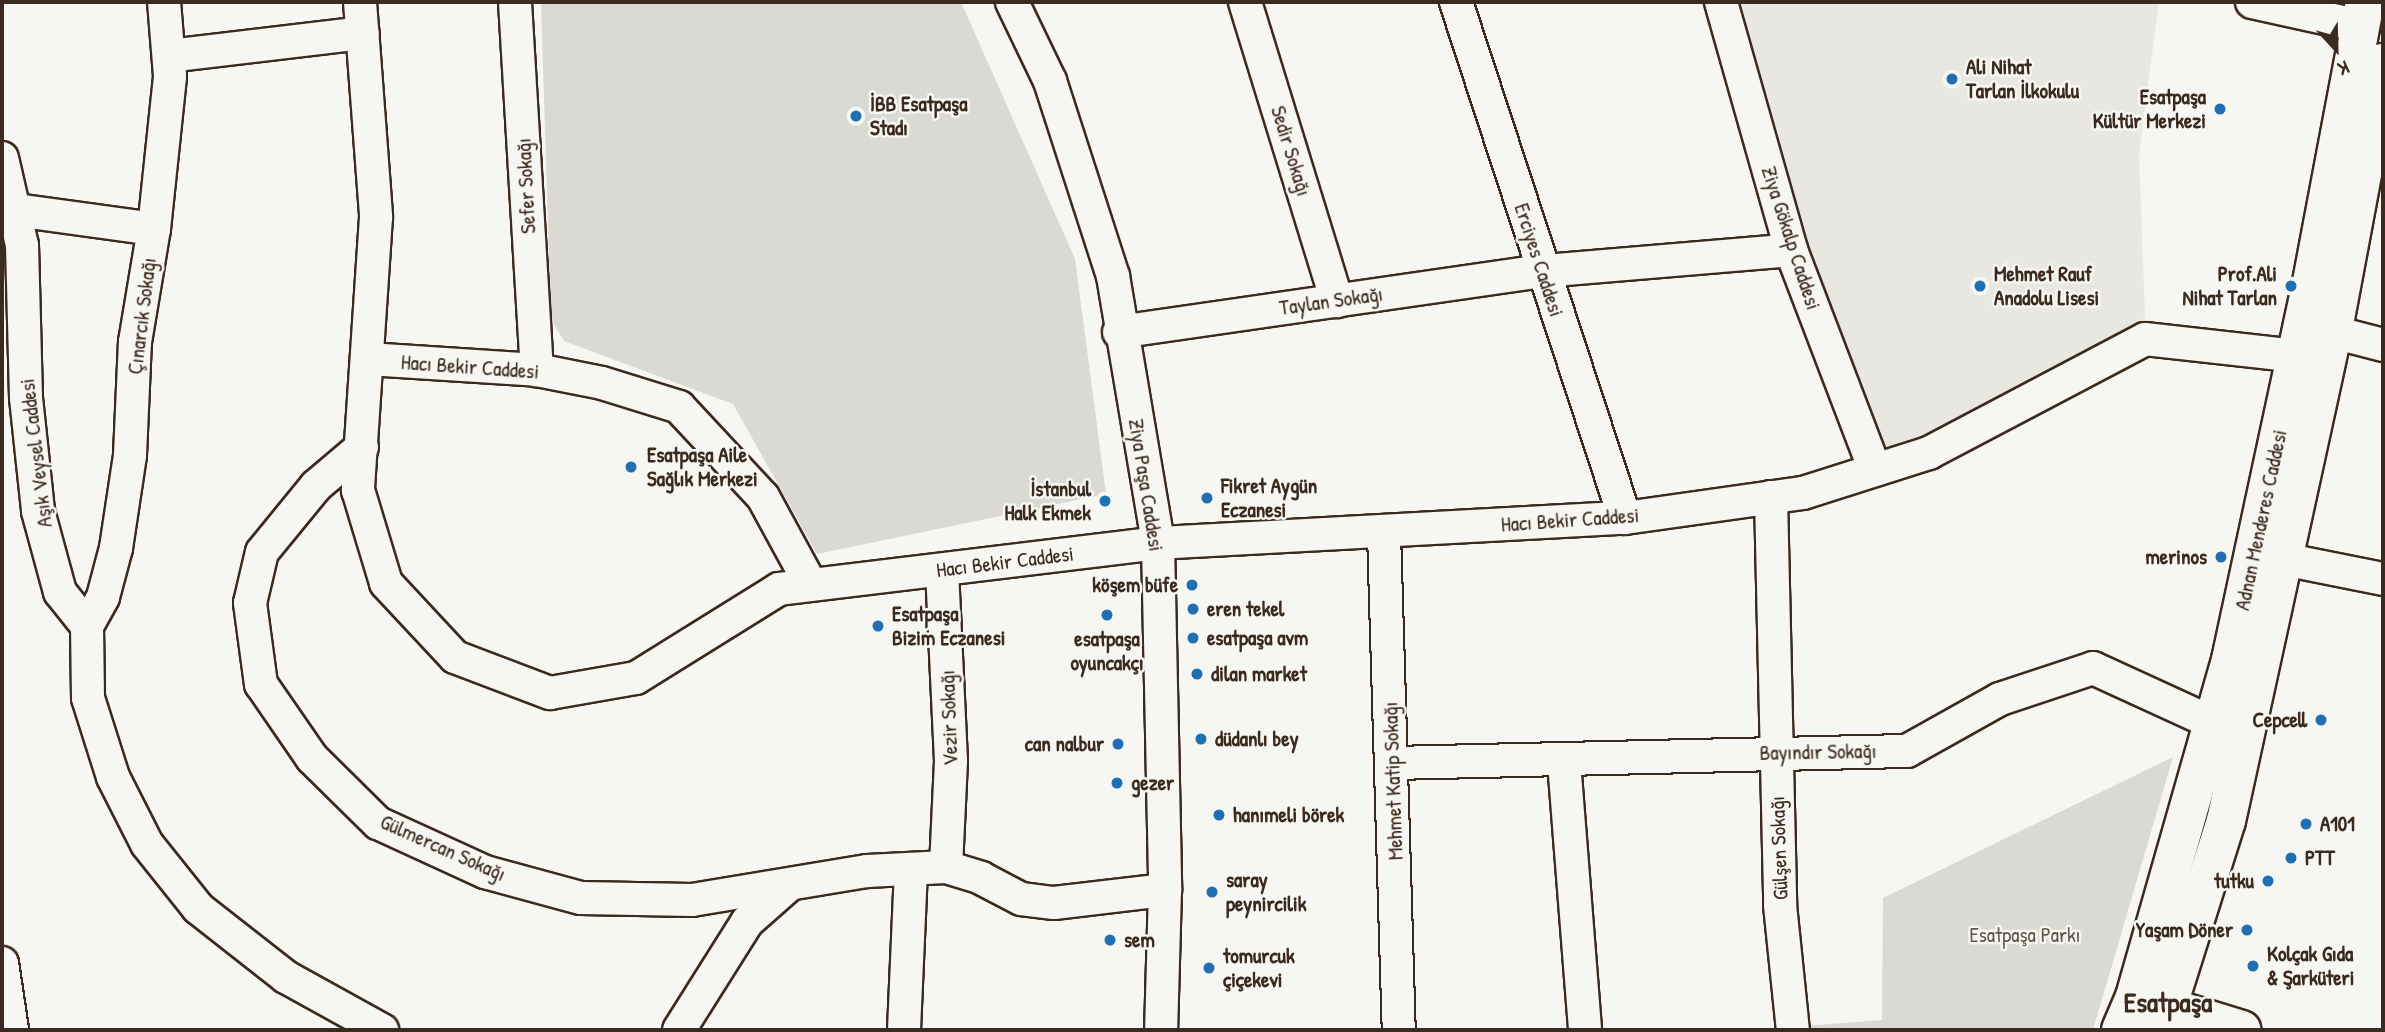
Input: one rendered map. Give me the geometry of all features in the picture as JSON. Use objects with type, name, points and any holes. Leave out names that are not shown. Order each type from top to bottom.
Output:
[{"type":"street","name":"Çınarcık Sokağı","points":[[87,626],[103,597],[116,548],[130,455],[135,342],[154,229],[169,56],[164,2]]},
{"type":"street","name":"Hacı Bekir Caddesi","points":[[360,2],[376,217],[358,490],[386,583],[455,657],[550,693],[636,678],[779,589],[1158,543],[1625,518],[1771,497],[1929,453],[2145,339],[2296,356]]},
{"type":"street","name":"Sefer Sokağı","points":[[515,2],[537,370]]},
{"type":"street","name":"Ziya Paşa Caddesi","points":[[1012,2],[1050,81],[1113,276],[1119,332],[1158,543],[1165,890],[1161,1030]]},
{"type":"street","name":"Sedir Sokağı","points":[[1245,2],[1337,301]]},
{"type":"street","name":"Erciyes Caddesi","points":[[1456,2],[1625,518]]},
{"type":"street","name":"Ziya Gökalp Caddesi","points":[[1721,2],[1791,250],[1875,470]]},
{"type":"street","points":[[2252,2],[2362,14]]},
{"type":"street","name":"Adnan Menderes Caddesi","points":[[2146,1016],[2213,723],[2231,660],[2296,356],[2362,14]]},
{"type":"street","points":[[169,56],[363,33]]},
{"type":"street","name":"Adnan Menderes Caddesi","points":[[2146,1016],[2226,821],[2333,332],[2383,63]]},
{"type":"street","name":"Aşık Veysel Caddesi","points":[[2,158],[9,213],[22,245],[26,398],[38,511],[60,592],[87,626]]},
{"type":"street","points":[[9,213],[154,229]]},
{"type":"street","name":"Taylan Sokağı","points":[[1119,332],[1543,271],[1791,250]]},
{"type":"street","points":[[2333,332],[2383,345]]},
{"type":"street","name":"Hacı Bekir Caddesi","points":[[368,359],[537,370],[602,383],[679,407],[763,497],[811,585]]},
{"type":"street","name":"Gülmercan Sokağı","points":[[362,447],[316,486],[262,552],[250,603],[261,684],[312,758],[378,822],[485,872],[581,898],[692,900],[867,871],[911,872],[946,867],[981,878],[1021,899],[1054,903],[1165,890]]},
{"type":"street","name":"Gülşen Sokağı","points":[[1771,497],[1780,905],[1793,1030]]},
{"type":"street","name":"Mehmet Katip Sokağı","points":[[1384,533],[1399,1030]]},
{"type":"street","points":[[2283,559],[2383,579]]},
{"type":"street","name":"Vezir Sokağı","points":[[942,570],[951,761],[946,867]]},
{"type":"street","points":[[87,626],[88,698],[113,777],[148,844],[198,908],[286,977],[382,1030]]},
{"type":"street","name":"Bayındır Sokağı","points":[[1393,763],[1564,762],[1775,753],[1907,751],[2000,699],[2093,668],[2213,723]]},
{"type":"street","points":[[1564,762],[1585,1030]]},
{"type":"street","points":[[904,1030],[911,872]]},
{"type":"street","points":[[679,1030],[747,922],[789,885]]},
{"type":"street","points":[[2,964],[12,1030]]},
{"type":"street","points":[[2146,1016],[2242,1030]]},
{"type":"shaded area","points":[[1735,2],[2159,2],[2139,154],[2145,318],[1883,457],[1803,253]]},
{"type":"green space","points":[[541,2],[961,2],[1075,259],[1106,494],[817,554],[733,404],[564,341],[551,319]]},
{"type":"green space","name":"Esatpaşa Parkı","points":[[2173,757],[2093,1030],[1805,1030],[1805,1026],[1882,1020],[1883,898]]},
{"type":"place","name":"Ali Nihat Tarlan İlkokulu","points":[[1952,79]]},
{"type":"place","name":"Esatpaşa Kültür Merkezi","points":[[2220,109]]},
{"type":"place","name":"İBB Esatpaşa Stadı","points":[[856,116]]},
{"type":"place","name":"Mehmet Rauf Anadolu Lisesi","points":[[1980,286]]},
{"type":"place","name":"Prof.Ali Nihat Tarlan","points":[[2291,286]]},
{"type":"place","name":"Esatpaşa Aile Sağlık Merkezi","points":[[631,467]]},
{"type":"place","name":"Fikret Aygün Eczanesi","points":[[1207,498]]},
{"type":"place","name":"İstanbul Halk Ekmek","points":[[1105,501]]},
{"type":"place","name":"merinos","points":[[2221,557]]},
{"type":"place","name":"köşem büfe","points":[[1192,585]]},
{"type":"place","name":"eren tekel","points":[[1193,609]]},
{"type":"place","name":"esatpaşa oyuncakçı","points":[[1107,615]]},
{"type":"place","name":"Esatpaşa Bizim Eczanesi","points":[[878,626]]},
{"type":"place","name":"esatpaşa avm","points":[[1193,638]]},
{"type":"place","name":"dilan market","points":[[1197,674]]},
{"type":"place","name":"Cepcell","points":[[2321,720]]},
{"type":"place","name":"düdanlı bey","points":[[1201,739]]},
{"type":"place","name":"can nalbur","points":[[1118,744]]},
{"type":"place","name":"gezer","points":[[1117,783]]},
{"type":"place","name":"hanımeli börek","points":[[1219,815]]},
{"type":"place","name":"A101","points":[[2306,824]]},
{"type":"place","name":"PTT","points":[[2291,858]]},
{"type":"place","name":"tutku","points":[[2268,881]]},
{"type":"place","name":"saray peynircilik","points":[[1212,892]]},
{"type":"place","name":"Yaşam Döner","points":[[2247,930]]},
{"type":"place","name":"sem","points":[[1110,940]]},
{"type":"place","name":"Kolçak Gıda & Şarküteri","points":[[2253,966]]},
{"type":"place","name":"tomurcuk çiçekevi","points":[[1209,968]]},
{"type":"district","name":"Esatpaşa","points":[[2168,1002]]}]
